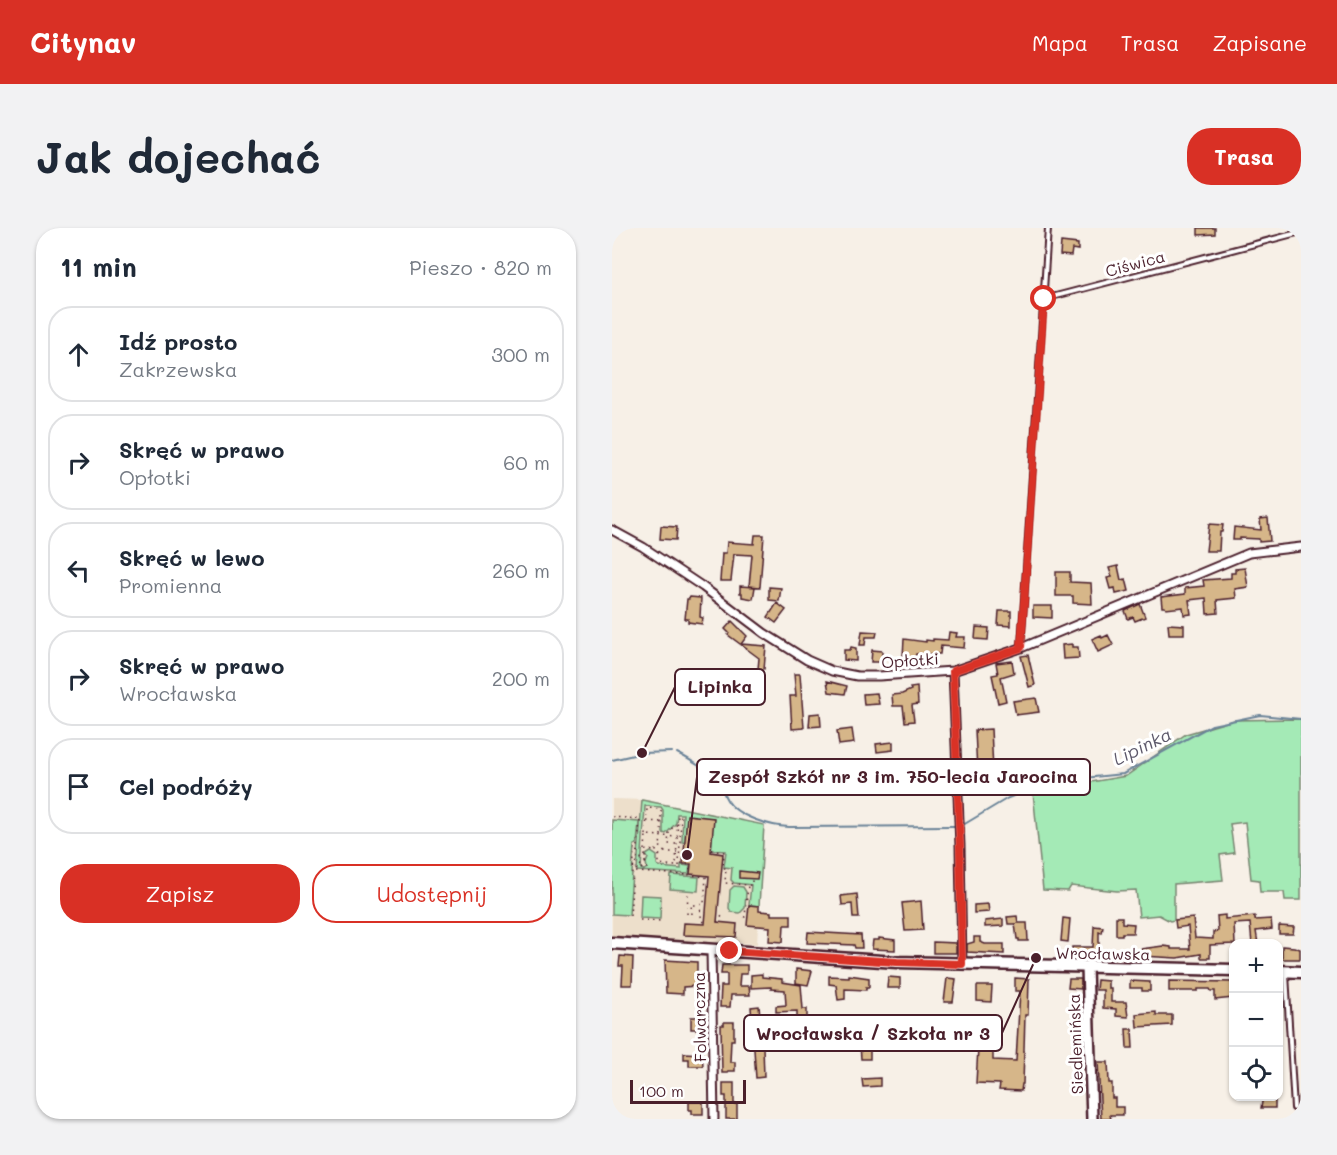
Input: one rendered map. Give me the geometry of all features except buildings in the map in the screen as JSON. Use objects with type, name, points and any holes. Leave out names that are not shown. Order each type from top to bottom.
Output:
[{"type":"main road","name":"Wrocławska","points":[[612,943],[897,962],[1229,970]]},
{"type":"main road","points":[[1283,971],[1301,972]]},
{"type":"street","name":"Opłotki","points":[[612,530],[643,547],[798,655],[832,671],[854,676],[953,671],[1021,648],[1248,553],[1301,547]]},
{"type":"street","points":[[953,671],[962,964]]},
{"type":"street","name":"Folwarczna","points":[[711,950],[714,1119]]},
{"type":"street","name":"Siedlemińska","points":[[1087,967],[1092,1119]]},
{"type":"lane","points":[[1021,648],[1048,228]]},
{"type":"lane","name":"Ciświca","points":[[1044,299],[1301,232]]},
{"type":"lane","points":[[1283,982],[1294,1108]]},
{"type":"path","points":[[644,863],[647,859],[645,850],[647,808],[662,809],[660,847],[656,851]]},
{"type":"path","points":[[645,850],[656,851],[659,855],[659,864],[676,866],[680,815],[680,865],[690,865],[689,876]]},
{"type":"path","points":[[612,817],[640,819],[630,916]]},
{"type":"path","points":[[646,821],[661,822]]},
{"type":"path","points":[[680,845],[668,844],[669,833],[674,825],[681,825]]},
{"type":"path","points":[[646,835],[677,837]]},
{"type":"path","points":[[635,845],[635,872]]},
{"type":"path","points":[[660,847],[663,851],[677,852]]},
{"type":"path","points":[[711,850],[724,852],[725,883],[752,885],[752,879]]},
{"type":"path","points":[[659,855],[663,851]]},
{"type":"path","points":[[635,872],[706,877],[704,903],[701,903],[700,914],[705,924]]},
{"type":"path","points":[[741,916],[745,917],[748,885]]},
{"type":"path","points":[[687,914],[688,890]]},
{"type":"path","points":[[692,914],[693,908]]},
{"type":"path","points":[[717,922],[723,915]]},
{"type":"path","points":[[640,920],[661,921]]},
{"type":"shaded area","points":[[612,799],[647,800],[764,825],[757,944],[612,937]]},
{"type":"green space","points":[[1301,719],[1301,900],[1285,900],[1284,892],[1260,892],[1259,880],[1251,879],[1245,822],[1230,824],[1234,853],[1220,855],[1223,880],[1174,884],[1174,920],[1170,921],[1159,915],[1139,917],[1136,890],[1117,891],[1071,886],[1068,891],[1043,890],[1033,792],[1126,776],[1186,734],[1234,720]]},
{"type":"green space","points":[[642,800],[764,825],[759,906],[749,905],[751,885],[734,883],[731,880],[732,868],[724,867],[726,851],[711,850],[682,842],[683,814],[677,814],[676,823],[666,834],[663,833],[661,807],[645,806],[641,869],[647,868],[646,855],[651,852],[657,856],[659,867],[681,869],[681,865],[690,866],[689,874],[637,871]]},
{"type":"green space","points":[[612,820],[639,822],[637,844],[634,845],[629,915],[612,914]]},
{"type":"green space","points":[[671,875],[699,877],[698,891],[670,889]]},
{"type":"green space","points":[[734,886],[743,887],[746,892],[745,908],[740,913],[731,912],[729,908],[730,890]]},
{"type":"green space","points":[[641,895],[661,896],[660,919],[640,918]]},
{"type":"waterway","name":"Lipinka","points":[[963,825],[1008,798],[1021,793],[1084,778],[1123,774],[1212,725],[1260,715],[1301,719]]},
{"type":"waterway","name":"Lipinka","points":[[612,760],[642,753],[672,752]]},
{"type":"waterway","name":"Lipinka","points":[[677,753],[700,766],[716,779],[727,800],[738,811],[773,825],[789,827],[954,826]]},
{"type":"place","name":"Lipinka","points":[[642,753]]},
{"type":"place","name":"Zespół Szkół nr 3 im. 750-lecia Jarocina","points":[[687,855]]},
{"type":"place","name":"Wrocławska / Szkoła nr 3","points":[[1036,958]]},
{"type":"route","points":[[730,951],[962,964],[953,671],[1021,648],[1044,299]]}]
